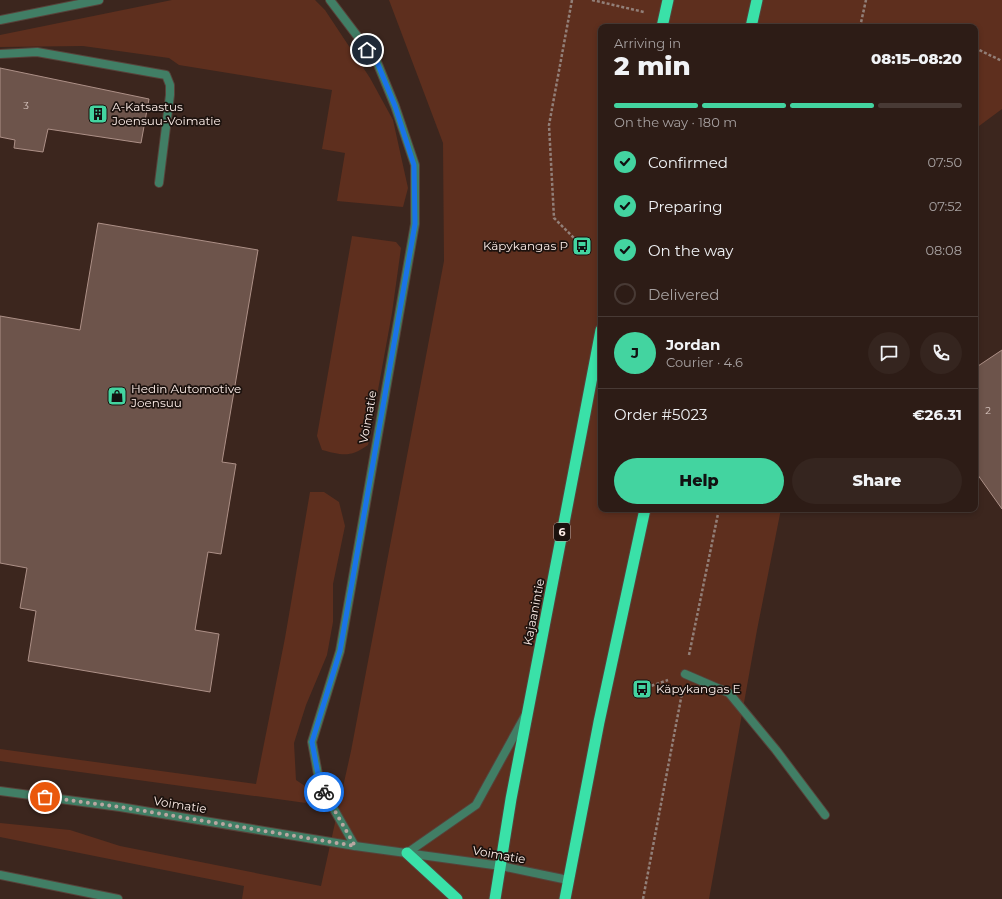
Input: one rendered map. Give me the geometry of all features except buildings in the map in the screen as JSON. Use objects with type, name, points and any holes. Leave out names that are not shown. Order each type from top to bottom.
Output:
[{"type":"highway","points":[[663,24],[668,0]]},
{"type":"highway","points":[[752,24],[757,0]]},
{"type":"highway","name":"Kajaanintie","points":[[494,899],[501,866],[511,799],[598,346]]},
{"type":"highway","points":[[565,899],[599,722],[644,512]]},
{"type":"highway","points":[[407,853],[457,899]]},
{"type":"street","points":[[0,20],[99,0]]},
{"type":"street","name":"Voimatie","points":[[330,0],[377,62],[395,106],[414,165],[415,224],[340,651],[312,742],[320,785],[355,846]]},
{"type":"street","points":[[0,54],[37,52],[166,75],[170,85],[170,95],[159,183]]},
{"type":"street","points":[[685,674],[729,693],[776,750],[825,815]]},
{"type":"street","points":[[407,853],[476,805],[528,710]]},
{"type":"street","name":"Voimatie","points":[[0,791],[120,807],[355,846],[501,866],[568,880]]},
{"type":"street","points":[[0,875],[118,899]]},
{"type":"path","points":[[572,0],[549,125],[554,218],[582,246]]},
{"type":"path","points":[[592,0],[644,12]]},
{"type":"path","points":[[861,24],[866,0]]},
{"type":"path","points":[[978,49],[1002,61]]},
{"type":"path","points":[[643,899],[685,674],[718,512]]},
{"type":"path","points":[[642,689],[685,674]]},
{"type":"shaded area","points":[[172,0],[315,0],[325,10],[370,78],[393,120],[408,188],[403,207],[337,201],[345,153],[322,149],[332,90],[179,65],[169,58],[83,46],[0,47],[0,35]]},
{"type":"shaded area","points":[[389,0],[1002,0],[1002,109],[978,127],[978,24],[598,24],[598,512],[780,512],[757,630],[709,899],[242,899],[244,886],[0,837],[0,823],[70,830],[120,846],[321,886],[351,751],[444,261],[443,143]]},
{"type":"shaded area","points":[[352,236],[396,242],[401,248],[392,313],[368,445],[351,454],[341,454],[322,450],[317,436]]},
{"type":"shaded area","points":[[310,492],[324,492],[339,502],[345,526],[333,584],[333,622],[327,655],[306,705],[294,743],[296,780],[311,790],[306,803],[0,761],[0,749],[256,784],[285,638]]},
{"type":"way so far","points":[[45,797],[120,807],[355,846],[324,792]]},
{"type":"place","name":"A-Katsastus Joensuu-Voimatie","points":[[98,114]]},
{"type":"place","name":"Käpykangas P","points":[[582,246]]},
{"type":"place","name":"Hedin Automotive Joensuu","points":[[117,396]]},
{"type":"place","name":"Käpykangas E","points":[[642,689]]},
{"type":"route","points":[[324,792],[320,785],[312,742],[340,651],[415,224],[414,165],[395,106],[377,62],[367,50]]}]
